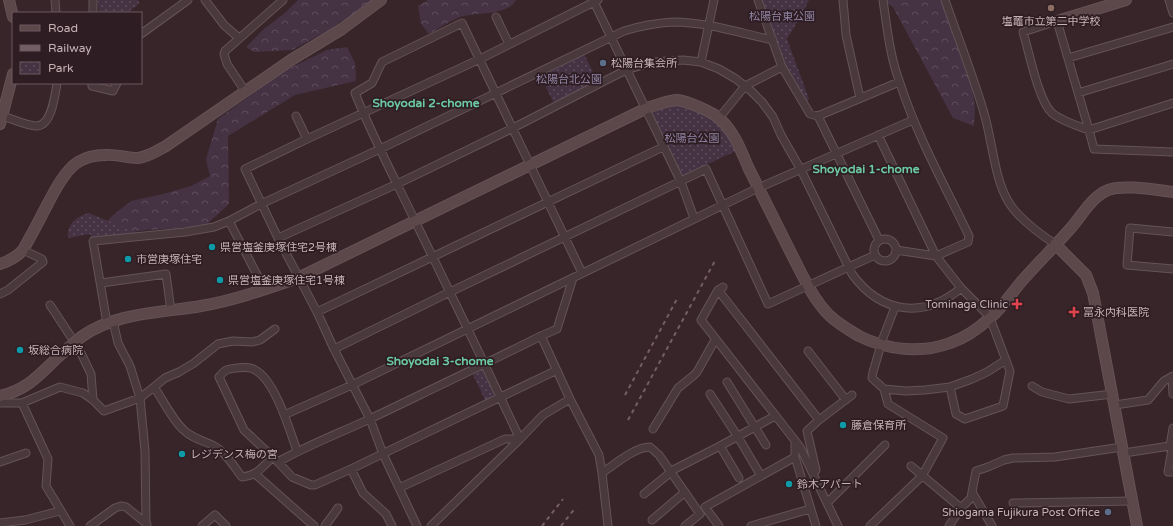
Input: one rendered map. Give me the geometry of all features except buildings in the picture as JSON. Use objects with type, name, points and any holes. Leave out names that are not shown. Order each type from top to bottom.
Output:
[{"type":"street","points":[[9,0],[12,13]]},
{"type":"street","points":[[55,0],[56,12]]},
{"type":"street","points":[[93,0],[93,12]]},
{"type":"street","points":[[142,33],[188,0]]},
{"type":"street","points":[[206,0],[224,24],[239,38]]},
{"type":"street","points":[[245,91],[224,58],[225,51],[283,0]]},
{"type":"street","points":[[0,264],[11,260],[24,250],[65,175],[78,162],[85,158],[100,155],[138,158],[149,155],[172,142],[291,60],[342,29],[381,0]]},
{"type":"street","points":[[700,62],[714,0]]},
{"type":"street","points":[[758,0],[782,67],[810,114],[818,116],[899,82]]},
{"type":"street","points":[[844,0],[846,35],[860,98]]},
{"type":"street","points":[[883,0],[889,42],[899,82],[913,120],[969,236],[968,242],[936,256],[896,250]]},
{"type":"street","points":[[945,0],[985,114],[1000,181],[1008,200],[1014,210],[1042,235],[1055,244],[1081,269],[1090,283],[1096,305],[1137,526]]},
{"type":"street","points":[[1126,0],[1023,32],[1039,90],[1045,104],[1052,113],[1077,126],[1089,130],[1173,103]]},
{"type":"street","points":[[1169,0],[1173,13]]},
{"type":"street","points":[[417,526],[383,454],[370,419],[261,204],[245,169],[480,58],[596,1],[626,70],[681,182],[694,218]]},
{"type":"street","points":[[496,17],[509,44]]},
{"type":"street","points":[[1057,21],[1094,149],[1173,152]]},
{"type":"street","points":[[147,524],[145,451],[140,398],[130,366],[118,343],[110,322],[93,241],[186,232],[214,227],[380,149],[624,31],[655,24],[674,22],[708,26],[773,40]]},
{"type":"street","points":[[520,439],[363,114],[355,93],[372,83],[382,62],[462,23],[582,273]]},
{"type":"street","points":[[1068,58],[1173,27]]},
{"type":"street","points":[[278,238],[397,184],[626,70],[659,61],[677,60],[700,62],[719,69],[736,79],[762,102],[773,117],[781,135],[801,170],[852,274],[859,284],[868,292],[894,307],[916,308],[946,299],[961,288]]},
{"type":"street","points":[[1078,93],[1173,64]]},
{"type":"street","points":[[719,118],[745,86],[782,67]]},
{"type":"street","points":[[12,78],[1,119],[37,126],[42,125],[48,118],[57,84]]},
{"type":"street","points":[[92,84],[92,86],[113,91],[116,84]]},
{"type":"street","points":[[0,396],[20,389],[32,382],[58,357],[90,330],[110,322],[132,316],[228,301],[298,278],[645,109],[676,100],[697,106],[719,118],[735,137],[808,286],[829,316],[858,336],[893,348],[912,349],[938,346],[951,343],[969,334],[998,311],[1095,199],[1109,190],[1131,188],[1173,192]]},
{"type":"street","points":[[296,116],[307,139]]},
{"type":"street","points":[[818,116],[879,240]]},
{"type":"street","points":[[284,415],[352,385],[694,218],[913,120]]},
{"type":"street","points":[[878,135],[936,256],[961,288],[990,318],[1010,371],[1003,406],[965,419],[956,414],[950,387]]},
{"type":"street","points":[[317,312],[663,147]]},
{"type":"street","points":[[334,349],[706,170],[768,304],[875,255]]},
{"type":"street","points":[[229,221],[265,290]]},
{"type":"street","points":[[1173,232],[1130,228],[1127,265],[1173,269]]},
{"type":"street","points":[[886,239],[894,244],[896,250],[893,257],[887,260],[880,260],[875,255],[875,245],[879,240],[886,239]]},
{"type":"street","points":[[0,294],[8,290],[43,262],[42,259],[24,250]]},
{"type":"street","points":[[101,282],[166,274],[171,311]]},
{"type":"street","points":[[154,387],[176,421],[186,432],[222,451],[242,478],[250,477],[276,459],[370,419],[556,329],[573,278]]},
{"type":"street","points":[[819,420],[720,288],[701,320],[800,447],[838,526]]},
{"type":"street","points":[[50,304],[79,349],[91,374],[93,400]]},
{"type":"street","points":[[870,526],[922,476],[943,438],[888,404],[884,389],[872,378],[894,307]]},
{"type":"street","points":[[0,403],[22,403],[60,387],[82,393],[93,400],[104,411],[140,398],[165,378],[194,363],[218,344],[233,341],[252,342],[260,340],[275,329]]},
{"type":"street","points":[[541,336],[570,399],[599,455],[608,526]]},
{"type":"street","points":[[653,429],[678,388],[697,372],[716,340]]},
{"type":"street","points":[[808,351],[846,400]]},
{"type":"street","points":[[884,389],[906,391],[950,387],[982,374],[1006,360]]},
{"type":"street","points":[[297,451],[284,415],[271,386],[263,376],[255,369],[240,367],[224,370],[219,377],[244,430],[276,459],[292,477],[311,485],[320,484],[557,370]]},
{"type":"street","points":[[1115,405],[1148,400],[1164,381],[1172,377],[1173,394]]},
{"type":"street","points":[[727,382],[766,445]]},
{"type":"street","points":[[1032,386],[1042,392],[1069,399],[1113,394]]},
{"type":"street","points":[[710,394],[761,476]]},
{"type":"street","points":[[813,474],[816,470],[807,431],[852,395]]},
{"type":"street","points":[[431,526],[543,415],[570,399]]},
{"type":"street","points":[[22,403],[48,459],[46,486],[70,526]]},
{"type":"street","points":[[644,494],[672,470],[738,437],[775,416]]},
{"type":"street","points":[[1173,428],[1170,446],[1172,449],[1168,472],[1173,472]]},
{"type":"street","points":[[399,488],[505,439],[520,439]]},
{"type":"street","points":[[795,441],[795,457],[816,526]]},
{"type":"street","points":[[827,503],[885,445]]},
{"type":"street","points":[[720,446],[739,478]]},
{"type":"street","points":[[949,526],[971,498],[976,471],[1004,460],[1013,458],[1055,457],[1170,446]]},
{"type":"street","points":[[602,473],[630,455],[645,447],[650,447],[659,455],[700,514],[686,526]]},
{"type":"street","points":[[0,462],[26,454]]},
{"type":"street","points":[[719,526],[704,507],[795,457]]},
{"type":"street","points":[[911,466],[962,508]]},
{"type":"street","points":[[351,469],[363,493],[386,514],[392,526]]},
{"type":"street","points":[[256,474],[314,526]]},
{"type":"street","points":[[652,520],[685,492]]},
{"type":"street","points":[[972,492],[992,526]]},
{"type":"street","points":[[1013,503],[1132,501]]},
{"type":"street","points":[[90,526],[115,508],[121,506],[126,507],[147,524]]},
{"type":"street","points":[[325,526],[338,508]]},
{"type":"street","points":[[751,526],[770,523],[810,509]]},
{"type":"street","points":[[0,523],[25,520],[60,511]]},
{"type":"street","points":[[202,526],[214,515],[226,526]]},
{"type":"green space","points":[[98,0],[137,0],[140,3],[128,12],[99,12]]},
{"type":"green space","points":[[298,0],[374,0],[329,30],[292,50],[254,52],[246,47],[264,29],[286,12]]},
{"type":"green space","points":[[428,0],[516,0],[506,9],[491,13],[466,15],[429,34],[421,24],[418,6]]},
{"type":"green space","name":"松陽台東公園","points":[[759,0],[809,0],[787,39],[809,99],[806,102],[786,66]]},
{"type":"green space","points":[[881,0],[943,0],[971,78],[975,108],[974,126],[953,118],[893,7]]},
{"type":"green space","points":[[347,47],[355,63],[356,81],[295,95],[228,136],[229,204],[207,224],[96,236],[112,216],[131,201],[191,186],[210,176],[206,159],[218,119],[286,70],[327,50]]},
{"type":"green space","name":"松陽台北公園","points":[[584,54],[598,82],[554,103],[540,76]]},
{"type":"green space","name":"松陽台公園","points":[[676,100],[719,118],[740,149],[708,164],[681,182],[645,109]]},
{"type":"green space","points":[[89,213],[143,235],[93,241],[90,234],[68,238],[69,229],[73,221],[80,216]]},
{"type":"green space","points":[[485,364],[501,398],[487,404],[471,371]]},
{"type":"railway","points":[[628,420],[716,259]]},
{"type":"railway","points":[[625,395],[677,299]]},
{"type":"railway","points":[[542,526],[563,499]]},
{"type":"railway","points":[[561,526],[576,507]]},
{"type":"place","name":"塩竈市立第二中学校","points":[[1051,8]]},
{"type":"place","name":"松陽台集会所","points":[[603,63]]},
{"type":"place","name":"県営塩釜庚塚住宅2号棟","points":[[212,247]]},
{"type":"place","name":"市営庚塚住宅","points":[[128,259]]},
{"type":"place","name":"県営塩釜庚塚住宅1号棟","points":[[220,280]]},
{"type":"place","name":"Tominaga Clinic","points":[[1017,304]]},
{"type":"place","name":"冨永内科医院","points":[[1074,312]]},
{"type":"place","name":"坂総合病院","points":[[20,350]]},
{"type":"place","name":"藤倉保育所","points":[[843,425]]},
{"type":"place","name":"レジデンス梅の宮","points":[[182,454]]},
{"type":"place","name":"鈴木アパート","points":[[789,484]]},
{"type":"place","name":"Shiogama Fujikura Post Office","points":[[1108,512]]},
{"type":"district","name":"Shoyodai 2-chome","points":[[426,103]]},
{"type":"district","name":"Shoyodai 1-chome","points":[[866,169]]},
{"type":"district","name":"Shoyodai 3-chome","points":[[440,361]]}]
